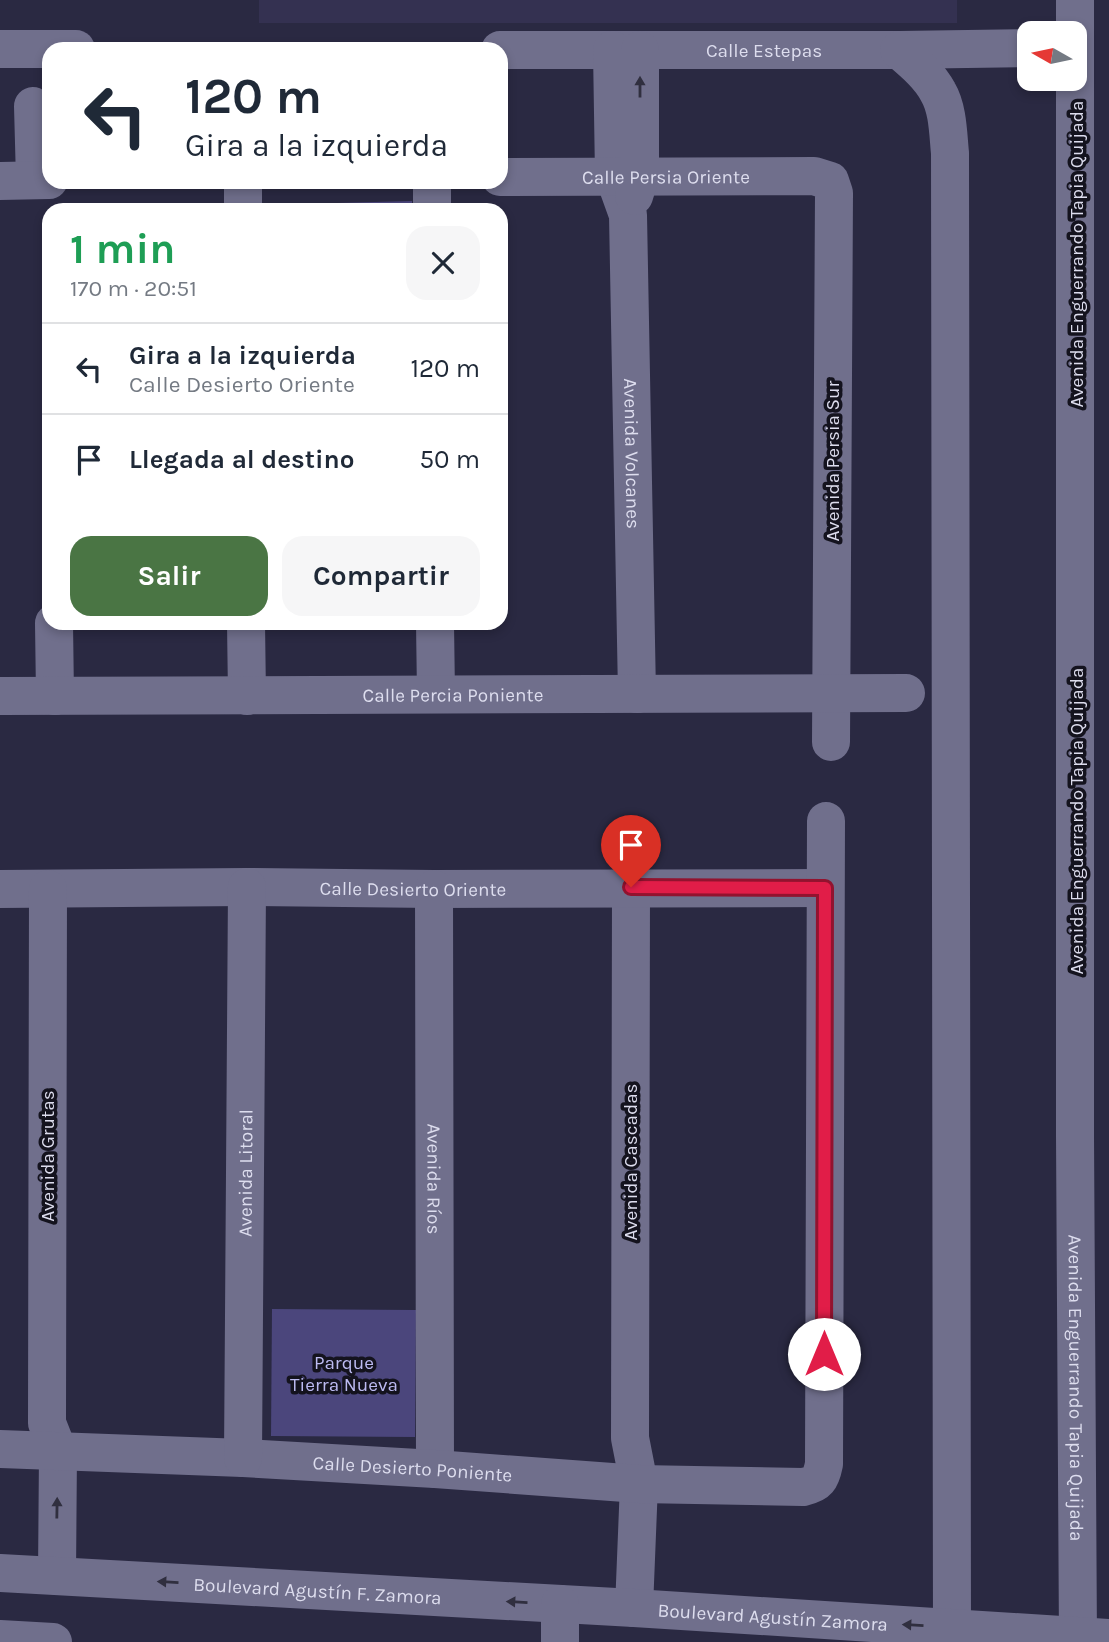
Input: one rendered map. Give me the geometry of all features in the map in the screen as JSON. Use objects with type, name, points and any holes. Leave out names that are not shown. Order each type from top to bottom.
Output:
[{"type":"street","name":"Avenida Enguerrando Tapia Quijada","points":[[1075,0],[1075,21]]},
{"type":"street","name":"Calle Estepas","points":[[508,50],[1017,48]]},
{"type":"street","points":[[0,49],[42,49]]},
{"type":"street","name":"Avenida Volcanes","points":[[626,50],[637,694]]},
{"type":"street","points":[[899,50],[922,70],[939,92],[946,118],[950,153],[952,1635]]},
{"type":"street","name":"Avenida Enguerrando Tapia Quijada","points":[[1075,91],[1076,1150],[1089,1639]]},
{"type":"street","points":[[33,106],[37,187]]},
{"type":"street","name":"Calle Persia Oriente","points":[[508,177],[814,176],[830,181]]},
{"type":"street","name":"Avenida Persia Sur","points":[[830,181],[834,193],[831,743]]},
{"type":"street","points":[[54,630],[55,696]]},
{"type":"street","points":[[246,630],[247,696]]},
{"type":"street","points":[[435,630],[436,694]]},
{"type":"street","name":"Calle Percia Poniente","points":[[0,696],[906,693]]},
{"type":"street","points":[[825,821],[825,888]]},
{"type":"street","name":"Avenida Litoral","points":[[243,1458],[247,887]]},
{"type":"street","name":"Avenida Cascadas","points":[[625,1608],[630,1438],[631,887]]},
{"type":"street","name":"Calle Desierto Oriente","points":[[0,889],[825,888]]},
{"type":"street","name":"Calle Desierto Poniente","points":[[35,1443],[629,1483],[803,1487],[813,1485],[822,1476],[824,1464],[825,888]]},
{"type":"street","name":"Avenida Grutas","points":[[29,1575],[35,1443],[48,889]]},
{"type":"street","name":"Avenida Ríos","points":[[433,889],[435,1469]]},
{"type":"street","name":"Boulevard Agustín F. Zamora","points":[[29,1575],[625,1608]]},
{"type":"street","points":[[560,1604],[560,1642]]},
{"type":"street","name":"Boulevard Agustín Zamora","points":[[625,1608],[952,1635],[1089,1639]]},
{"type":"street","points":[[0,1639],[53,1642]]},
{"type":"shaded area","points":[[259,0],[957,0],[957,23],[259,23]]},
{"type":"green space","points":[[412,201],[412,203],[337,203]]},
{"type":"green space","name":"Parque Tierra Nueva","points":[[272,1309],[416,1310],[415,1437],[271,1436]]},
{"type":"route","points":[[631,887],[825,888],[824,1354]]}]
